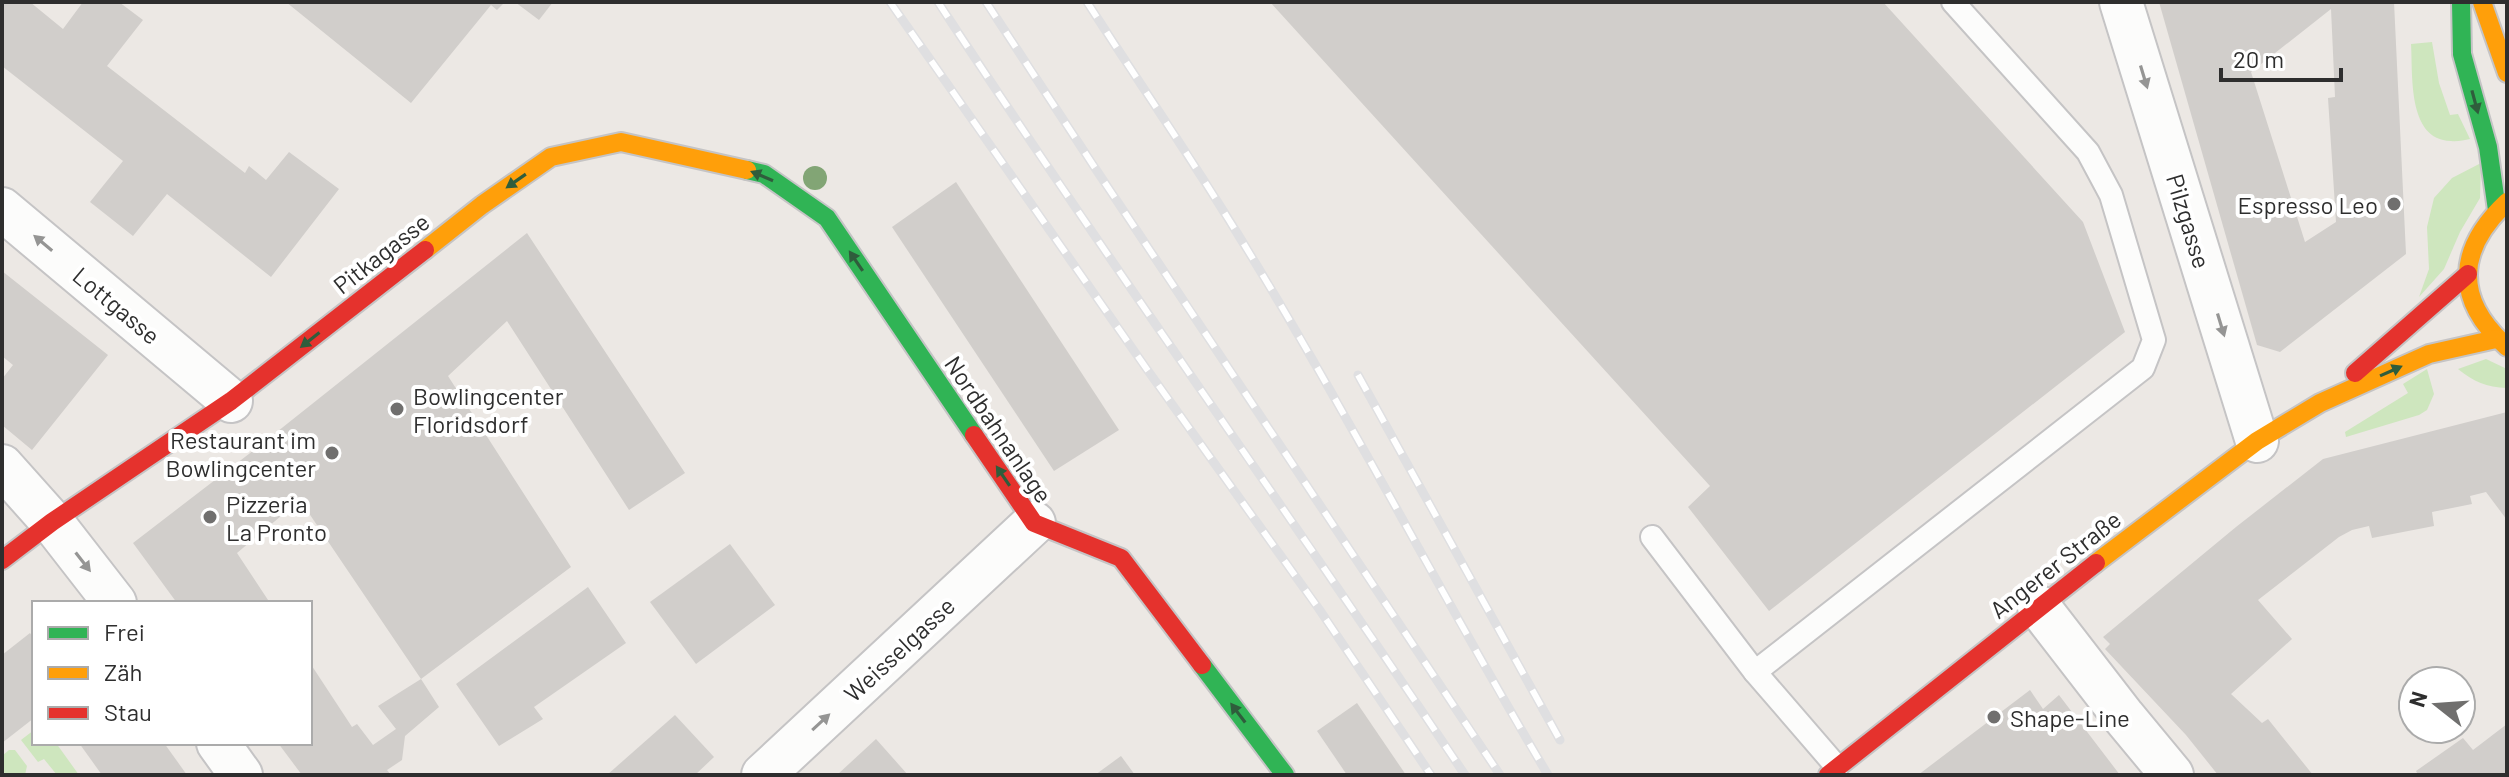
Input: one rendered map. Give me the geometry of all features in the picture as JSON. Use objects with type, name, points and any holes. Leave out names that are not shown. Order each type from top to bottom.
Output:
[{"type":"street","name":"Pilzgasse","points":[[2121,2],[2257,441]]},
{"type":"street","points":[[2461,2],[2462,54],[2502,206],[2484,224],[2474,240],[2468,274],[2470,294],[2476,313],[2502,343]]},
{"type":"street","points":[[2482,2],[2507,73]]},
{"type":"street","name":"Pitkagasse","points":[[2,560],[52,522],[231,401],[482,205],[551,157],[621,142],[764,174],[827,218]]},
{"type":"street","name":"Lottgasse","points":[[2,209],[231,401]]},
{"type":"street","name":"Nordbahnanlage","points":[[827,218],[1034,523],[1121,558],[1285,775]]},
{"type":"street","name":"Angerer Straße","points":[[2320,403],[2468,274]]},
{"type":"street","name":"Angerer Straße","points":[[1832,771],[2039,607],[2257,441],[2320,403],[2429,354],[2502,343]]},
{"type":"street","points":[[2,466],[52,522],[113,601]]},
{"type":"street","name":"Weisselgasse","points":[[763,775],[1034,523]]},
{"type":"street","points":[[2039,607],[2172,775]]},
{"type":"street","points":[[219,745],[241,775]]},
{"type":"lane","points":[[1755,672],[2143,368],[2154,340],[2111,195],[2088,152],[1953,2]]},
{"type":"lane","points":[[1652,537],[1832,771]]},
{"type":"green space","points":[[2432,42],[2439,83],[2450,115],[2458,114],[2470,139],[2453,141],[2437,138],[2426,130],[2420,118],[2413,88],[2411,44]]},
{"type":"green space","points":[[2481,163],[2480,198],[2460,232],[2444,269],[2419,297],[2429,269],[2427,227],[2434,198],[2452,178]]},
{"type":"green space","points":[[2486,359],[2507,369],[2507,388],[2481,383],[2458,369]]},
{"type":"green space","points":[[2427,369],[2434,394],[2427,410],[2346,437],[2345,432],[2408,393],[2403,384]]},
{"type":"green space","points":[[32,732],[32,745],[57,745],[79,775],[57,775],[44,759],[38,762],[21,740]]},
{"type":"green space","points":[[9,750],[15,750],[27,766],[25,775],[2,775],[2,756]]},
{"type":"building","points":[[2,2],[30,2],[63,29],[83,2],[119,2],[143,20],[107,66],[245,173],[249,166],[266,180],[289,152],[339,189],[271,277],[167,194],[133,236],[90,202],[123,161],[2,66]]},
{"type":"building","points":[[286,2],[505,2],[497,10],[491,5],[411,103]]},
{"type":"building","points":[[515,2],[553,2],[539,20]]},
{"type":"building","points":[[1270,2],[1883,2],[2083,222],[2125,332],[1769,611],[1688,507],[1710,486]]},
{"type":"building","points":[[2159,2],[2394,2],[2406,254],[2280,352],[2257,345]],"holes":[[[2331,9],[2335,97],[2328,98],[2336,222],[2305,242],[2251,72]]]},
{"type":"building","points":[[956,182],[1119,430],[1054,471],[892,227]]},
{"type":"building","points":[[527,233],[685,473],[629,510],[507,321],[448,376],[571,567],[421,679],[300,500],[237,553],[269,601],[176,601],[133,543]]},
{"type":"building","points":[[2,271],[108,355],[32,450],[2,425],[2,379],[13,365],[2,356]]},
{"type":"building","points":[[2507,412],[2507,520],[2486,492],[2470,496],[2472,504],[2432,512],[2434,526],[2372,538],[2369,526],[2352,530],[2258,600],[2292,639],[2231,694],[2262,723],[2268,719],[2313,775],[2218,775],[2186,735],[2105,649],[2110,644],[2103,637],[2323,459]]},
{"type":"building","points":[[730,544],[775,605],[696,664],[650,602]]},
{"type":"building","points":[[588,587],[626,643],[534,707],[543,719],[499,746],[456,684]]},
{"type":"building","points":[[30,633],[32,720],[2,743],[2,655]]},
{"type":"building","points":[[312,666],[352,727],[357,724],[373,745],[396,729],[378,706],[421,679],[439,707],[405,736],[402,760],[387,770],[391,775],[302,775],[280,745],[312,745]]},
{"type":"building","points":[[2030,690],[2043,709],[2059,695],[2120,775],[1918,775]]},
{"type":"building","points":[[1357,703],[1406,775],[1347,775],[1317,731]]},
{"type":"building","points":[[675,715],[714,757],[695,775],[607,775]]},
{"type":"building","points":[[2507,724],[2507,775],[2418,775],[2416,771],[2453,745],[2469,745],[2473,750]]},
{"type":"building","points":[[876,739],[908,775],[837,775]]},
{"type":"building","points":[[80,745],[165,745],[187,775],[102,775]]},
{"type":"building","points":[[1121,756],[1135,775],[1095,775]]},
{"type":"railway","points":[[890,2],[1319,609],[1431,775]]},
{"type":"railway","points":[[938,2],[1465,775]]},
{"type":"railway","points":[[986,2],[1500,775]]},
{"type":"railway","points":[[1087,2],[1271,288],[1548,775]]},
{"type":"railway","points":[[1358,375],[1560,740]]},
{"type":"traffic: fast","points":[[2461,2],[2462,54],[2488,147],[2497,210]]},
{"type":"traffic: fast","points":[[747,170],[764,174],[827,218],[974,435]]},
{"type":"traffic: fast","points":[[1202,665],[1285,775]]},
{"type":"traffic: slow","points":[[2482,2],[2507,73]]},
{"type":"traffic: slow","points":[[425,250],[551,157],[621,142],[747,170]]},
{"type":"traffic: slow","points":[[2507,202],[2478,238],[2468,275],[2470,293],[2477,311],[2507,347]]},
{"type":"traffic: slow","points":[[2096,563],[2257,441],[2320,403],[2429,354],[2496,339]]},
{"type":"traffic: jam","points":[[2,560],[52,522],[231,401],[425,250]]},
{"type":"traffic: jam","points":[[2355,373],[2468,274]]},
{"type":"traffic: jam","points":[[974,435],[1034,523],[1121,558],[1202,665]]},
{"type":"traffic: jam","points":[[1828,775],[2096,563]]},
{"type":"place","name":"Espresso Leo","points":[[2394,204]]},
{"type":"place","name":"Bowlingcenter Floridsdorf","points":[[397,409]]},
{"type":"place","name":"Restaurant im Bowlingcenter","points":[[332,453]]},
{"type":"place","name":"Pizzeria La Pronto","points":[[210,517]]},
{"type":"place","name":"Shape-Line","points":[[1994,717]]}]
